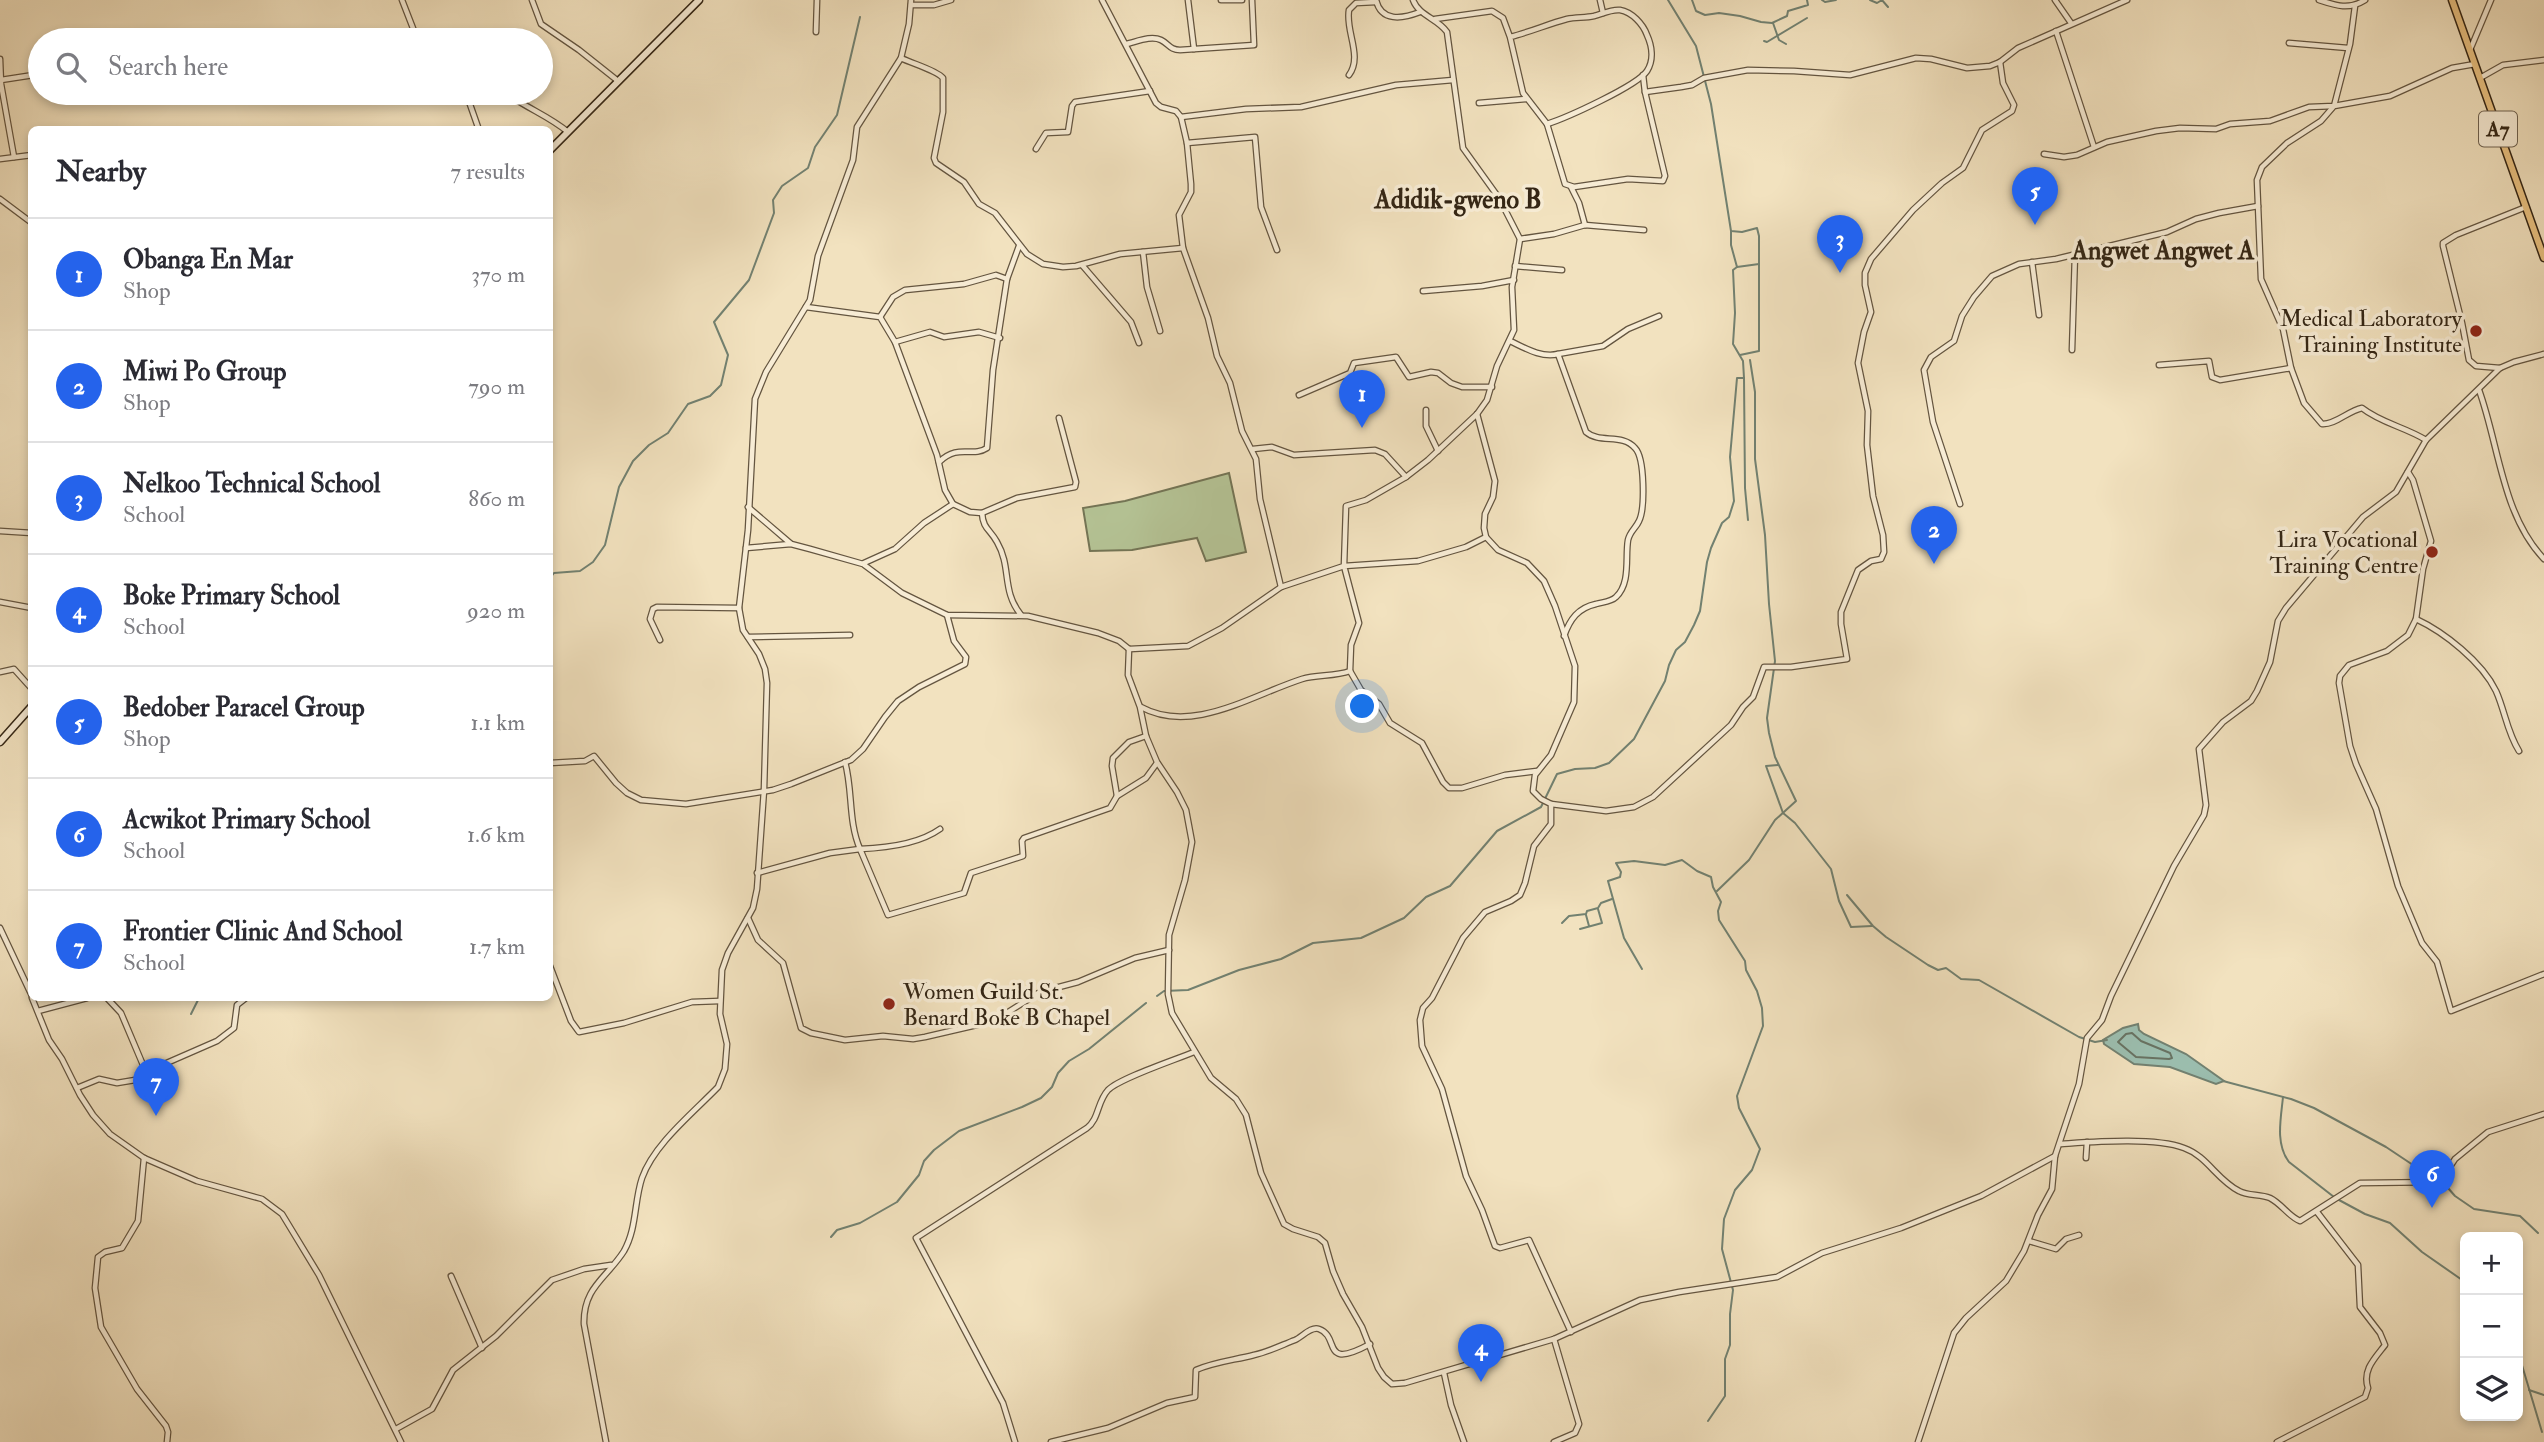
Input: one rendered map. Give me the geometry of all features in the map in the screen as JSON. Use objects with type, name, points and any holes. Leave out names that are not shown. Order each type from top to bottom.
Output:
[{"type":"main road","points":[[553,147],[699,0]]},
{"type":"main road","name":"A7","points":[[2452,0],[2544,258]]},
{"type":"main road","points":[[0,742],[28,710]]},
{"type":"street","points":[[402,0],[413,28]]},
{"type":"street","points":[[533,0],[541,24],[547,28]]},
{"type":"street","points":[[816,32],[817,0]]},
{"type":"street","points":[[606,1442],[584,1316],[590,1294],[623,1252],[630,1238],[641,1182],[647,1166],[667,1140],[718,1087],[723,1077],[727,1044],[720,1018],[723,965],[756,896],[764,790],[767,683],[759,654],[740,621],[739,608],[746,548],[753,411],[757,392],[765,372],[806,307],[813,291],[818,256],[853,160],[857,127],[901,58],[911,2],[934,5],[951,0]]},
{"type":"street","points":[[1102,0],[1158,105],[1176,111],[1181,117],[1188,143],[1191,192],[1180,215],[1183,248],[1208,318],[1217,356],[1230,383],[1242,431],[1258,464],[1261,499],[1281,587]]},
{"type":"street","points":[[1188,0],[1194,49]]},
{"type":"street","points":[[1221,0],[1242,0]]},
{"type":"street","points":[[1126,44],[1154,38],[1160,39],[1171,49],[1254,45],[1252,0]]},
{"type":"street","points":[[1413,0],[1420,12],[1444,27],[1448,36],[1463,148],[1499,198],[1520,239],[1514,280],[1514,324],[1510,341],[1497,366],[1488,400],[1478,414],[1406,477],[1366,500],[1346,506],[1344,566],[1359,622],[1351,645],[1350,671],[1361,690],[1379,704],[1390,723],[1422,743],[1449,788],[1458,789],[1505,775],[1537,771]]},
{"type":"street","points":[[1600,0],[1603,13]]},
{"type":"street","points":[[2056,0],[2071,23]]},
{"type":"street","points":[[1644,92],[1681,88],[1704,78],[1748,71],[1850,75],[1916,58],[1977,68],[2000,62],[2018,48],[2127,0]]},
{"type":"street","points":[[2319,0],[2336,5],[2355,6],[2365,0]]},
{"type":"street","points":[[2470,51],[2491,0]]},
{"type":"street","points":[[1349,75],[1353,69],[1354,56],[1348,19],[1352,4],[1376,1],[1379,11],[1386,16],[1401,17],[1420,12]]},
{"type":"street","points":[[2355,6],[2334,106],[2321,121],[2287,143],[2262,167],[2257,180],[2261,279],[2283,329],[2291,369],[2304,403],[2322,424],[2330,424],[2349,411],[2362,408],[2384,422],[2403,426],[2426,440]]},
{"type":"street","points":[[1435,19],[1492,11],[1503,18],[1521,88],[1526,99],[1547,124],[1565,184],[1570,186],[1628,179],[1658,182],[1664,180],[1644,92],[1643,75]]},
{"type":"street","points":[[1510,37],[1559,21],[1623,11],[1633,16],[1644,28],[1651,55],[1650,65],[1643,75],[1586,108],[1547,124]]},
{"type":"street","points":[[2056,31],[2094,147]]},
{"type":"street","points":[[553,32],[618,81]]},
{"type":"street","points":[[2289,43],[2348,48]]},
{"type":"street","points":[[901,58],[940,74],[943,80],[943,112],[934,158],[936,163],[964,182],[979,204],[995,213],[1031,257],[1042,264],[1063,267],[1082,265],[1102,258],[1183,248]]},
{"type":"street","points":[[0,59],[0,83],[14,157]]},
{"type":"street","points":[[2480,78],[2503,65],[2544,60]]},
{"type":"street","points":[[1478,414],[1495,481],[1493,497],[1485,514],[1486,537],[1498,550],[1527,563],[1544,581],[1575,666],[1574,701],[1551,755],[1537,771],[1533,791],[1551,804],[1566,804],[1587,810],[1606,811],[1640,805],[1657,793],[1731,725],[1743,706],[1753,697],[1764,667],[1791,667],[1847,659],[1840,624],[1841,612],[1858,570],[1871,561],[1881,559],[1884,552],[1883,535],[1872,496],[1867,445],[1868,411],[1858,363],[1871,312],[1865,273],[1871,259],[1913,210],[1963,168],[1982,130],[2012,111],[2014,105],[2003,83],[2000,62]]},
{"type":"street","points":[[2043,154],[2064,157],[2077,155],[2094,147],[2156,131],[2180,128],[2216,129],[2230,124],[2270,121],[2309,107],[2334,106],[2390,96],[2452,68],[2475,64]]},
{"type":"street","points":[[0,83],[28,77]]},
{"type":"street","points":[[1181,117],[1256,108],[1301,107],[1400,84],[1453,80]]},
{"type":"street","points":[[1036,149],[1046,133],[1068,132],[1075,102],[1150,92]]},
{"type":"street","points":[[1479,103],[1526,99]]},
{"type":"street","points":[[470,105],[478,126]]},
{"type":"street","points":[[524,105],[546,115],[568,132]]},
{"type":"street","points":[[1188,143],[1255,136],[1261,207],[1277,250]]},
{"type":"street","points":[[0,159],[28,155]]},
{"type":"street","points":[[1570,186],[1579,203],[1585,225]]},
{"type":"street","points":[[0,199],[28,220]]},
{"type":"street","points":[[1960,504],[1933,422],[1924,379],[1925,366],[1938,351],[1954,341],[1962,316],[1992,275],[2004,268],[2167,232],[2196,219],[2258,206]]},
{"type":"street","points":[[2500,368],[2476,366],[2469,360],[2443,243],[2456,235],[2526,207]]},
{"type":"street","points":[[1520,239],[1554,234],[1585,225],[1644,230]]},
{"type":"street","points":[[939,462],[954,451],[982,451],[987,448],[993,370],[1007,279],[1019,245]]},
{"type":"street","points":[[1143,252],[1147,287],[1160,331]]},
{"type":"street","points":[[2072,350],[2075,254]]},
{"type":"street","points":[[2032,261],[2039,315]]},
{"type":"street","points":[[1082,265],[1131,322],[1139,343]]},
{"type":"street","points":[[1515,266],[1562,270]]},
{"type":"street","points":[[880,317],[893,297],[905,290],[964,284],[996,275],[1007,279]]},
{"type":"street","points":[[1423,291],[1482,286],[1514,280]]},
{"type":"street","points":[[806,307],[880,317]]},
{"type":"street","points":[[1510,341],[1536,353],[1558,354],[1603,346],[1628,329],[1659,316]]},
{"type":"street","points":[[880,317],[895,342],[939,462],[947,495],[953,504],[982,513],[1017,498],[1075,487],[1076,482],[1059,418]]},
{"type":"street","points":[[895,342],[930,332],[944,337],[979,332],[1000,338]]},
{"type":"street","points":[[1558,354],[1586,432],[1592,437],[1618,439],[1634,446],[1641,458],[1643,472],[1640,519],[1629,536],[1627,568],[1620,592],[1611,600],[1579,611],[1571,620],[1564,637]]},
{"type":"street","points":[[1918,1442],[1954,1333],[1966,1318],[2006,1281],[2029,1241],[2038,1215],[2052,1189],[2055,1157],[2079,1084],[2087,1038],[2106,1013],[2174,866],[2204,815],[2206,804],[2199,749],[2223,722],[2251,702],[2270,663],[2278,621],[2286,608],[2363,517],[2396,492],[2426,440],[2500,368],[2544,354]]},
{"type":"street","points":[[1299,395],[1350,373],[1354,363],[1391,357],[1396,357],[1409,377],[1431,372],[1438,373],[1462,387],[1492,387]]},
{"type":"street","points":[[2158,365],[2210,361],[2212,377],[2220,380],[2291,369]]},
{"type":"street","points":[[2479,390],[2514,510],[2527,536],[2544,559]]},
{"type":"street","points":[[1426,411],[1426,426],[1438,451]]},
{"type":"street","points":[[1253,449],[1272,447],[1294,455],[1376,450],[1385,454],[1406,477]]},
{"type":"street","points":[[2408,472],[2413,480],[2431,541],[2423,569],[2416,619],[2408,635],[2387,651],[2349,665],[2340,676],[2350,746],[2376,809],[2398,886],[2422,943],[2437,962],[2451,1011],[2544,974]]},
{"type":"street","points":[[863,564],[895,549],[924,523],[953,504]]},
{"type":"street","points":[[748,507],[791,544],[863,564],[902,593],[947,615],[1021,615],[1098,633],[1122,642],[1129,649],[1128,675],[1140,706],[1146,736],[1157,762],[1186,810],[1192,842],[1182,893],[1171,927],[1169,1005],[1194,1052],[1212,1077],[1236,1099],[1246,1115],[1261,1173],[1284,1224],[1293,1230],[1318,1237],[1325,1243],[1333,1271],[1370,1344],[1378,1368],[1392,1384],[1444,1373],[1554,1339],[1640,1300],[1777,1277],[1822,1253],[1901,1228],[1981,1196],[2055,1157]]},
{"type":"street","points":[[982,513],[982,524],[997,542],[1008,572],[1007,588],[1021,615]]},
{"type":"street","points":[[0,531],[28,533]]},
{"type":"street","points":[[1129,649],[1194,644],[1281,587],[1344,566],[1418,561],[1466,547],[1486,537]]},
{"type":"street","points":[[746,548],[791,544]]},
{"type":"street","points":[[0,602],[28,607]]},
{"type":"street","points":[[660,640],[650,619],[653,609],[657,607],[739,608]]},
{"type":"street","points":[[553,763],[585,761],[594,756],[627,793],[653,802],[686,804],[791,785],[845,762],[863,750],[898,701],[919,687],[965,664],[966,657],[954,641],[947,615]]},
{"type":"street","points":[[2416,619],[2448,637],[2487,678],[2495,690],[2510,737],[2519,751]]},
{"type":"street","points":[[747,637],[850,635]]},
{"type":"street","points":[[0,672],[14,669],[28,684]]},
{"type":"street","points":[[1140,706],[1165,716],[1204,714],[1305,678],[1350,671]]},
{"type":"street","points":[[1117,796],[1113,758],[1129,742],[1146,736]]},
{"type":"street","points":[[845,762],[851,790],[854,829],[888,915],[964,893],[971,873],[1023,856],[1024,838],[1110,808],[1117,796],[1146,778],[1157,762]]},
{"type":"street","points":[[1551,804],[1551,824],[1534,846],[1518,898],[1485,912],[1463,938],[1432,998],[1423,1008],[1419,1030],[1424,1052],[1442,1089],[1466,1176],[1496,1246],[1500,1248],[1529,1240],[1571,1332]]},
{"type":"street","points":[[757,873],[830,853],[898,845],[940,829]]},
{"type":"street","points":[[747,918],[758,940],[783,963],[801,1028],[811,1033],[845,1040],[883,1036],[913,1039],[984,1024],[994,1021],[1040,992],[1078,982],[1135,958],[1169,950]]},
{"type":"street","points":[[0,928],[28,988]]},
{"type":"street","points":[[553,973],[571,1021],[579,1032],[624,1023],[692,1002],[720,1001]]},
{"type":"street","points":[[34,1001],[49,1040],[76,1088],[102,1125],[144,1158],[197,1181],[262,1199],[282,1214],[319,1275],[401,1442]]},
{"type":"street","points":[[38,1011],[76,1001]]},
{"type":"street","points":[[110,1001],[121,1013],[146,1072]]},
{"type":"street","points":[[76,1088],[99,1079],[115,1083],[128,1082],[225,1036],[234,1028],[237,1005],[242,1001]]},
{"type":"street","points":[[1015,1442],[1003,1403],[916,1238],[1087,1128],[1094,1121],[1100,1101],[1113,1085],[1194,1052]]},
{"type":"street","points":[[2061,1144],[2159,1143],[2186,1149],[2206,1161],[2216,1175],[2241,1193],[2270,1198],[2296,1220],[2307,1218],[2361,1183],[2440,1182],[2455,1159],[2488,1132],[2544,1114]]},
{"type":"street","points":[[2086,1158],[2087,1142]]},
{"type":"street","points":[[144,1158],[138,1221],[122,1248],[105,1252],[98,1257],[95,1288],[101,1327],[137,1389],[166,1426],[167,1442]]},
{"type":"street","points":[[2277,1442],[2365,1397],[2370,1364],[2385,1345],[2380,1333],[2360,1307],[2358,1265],[2317,1212]]},
{"type":"street","points":[[2029,1241],[2056,1249],[2066,1239],[2079,1235]]},
{"type":"street","points":[[396,1429],[432,1409],[453,1370],[482,1348],[552,1280],[583,1269],[612,1265]]},
{"type":"street","points":[[451,1276],[482,1348]]},
{"type":"street","points":[[1051,1442],[1108,1428],[1167,1403],[1195,1397],[1196,1370],[1265,1352],[1298,1339],[1311,1330],[1323,1331],[1333,1349],[1341,1354],[1353,1353],[1370,1344]]},
{"type":"street","points":[[1554,1339],[1579,1424],[1575,1433],[1554,1442]]},
{"type":"street","points":[[1444,1373],[1451,1405],[1464,1442]]},
{"type":"shaded area","points":[[1229,473],[1246,552],[1206,561],[1197,538],[1132,550],[1090,551],[1083,508],[1125,501]]},
{"type":"water","points":[[2138,1024],[2139,1030],[2144,1034],[2186,1054],[2224,1081],[2216,1084],[2170,1067],[2134,1064],[2104,1044],[2103,1040],[2123,1028]]},
{"type":"waterway","points":[[1668,0],[1696,46],[1711,104],[1731,231],[1742,232],[1757,228],[1759,236],[1759,351],[1740,355]]},
{"type":"waterway","points":[[1692,0],[1696,11],[1705,15],[1719,13],[1772,23],[1787,16],[1788,11],[1808,5],[1807,0]]},
{"type":"waterway","points":[[1822,0],[1836,0]]},
{"type":"waterway","points":[[1870,0],[1877,3],[1882,0],[1888,7]]},
{"type":"waterway","points":[[553,574],[580,571],[593,562],[605,545],[619,487],[633,461],[649,445],[668,433],[688,404],[710,396],[721,385],[728,355],[714,322],[749,280],[774,213],[773,200],[782,186],[808,168],[815,147],[837,115],[860,17]]},
{"type":"waterway","points":[[1764,41],[1767,42],[1807,18]]},
{"type":"waterway","points":[[1773,23],[1779,40],[1786,44]]},
{"type":"waterway","points":[[1731,231],[1731,245],[1737,267],[1759,264]]},
{"type":"waterway","points":[[1737,267],[1733,270],[1733,344],[1743,361],[1748,520]]},
{"type":"waterway","points":[[1717,891],[1749,860],[1775,820],[1796,801],[1775,757],[1767,718],[1775,661],[1765,535],[1755,459],[1755,392],[1750,360]]},
{"type":"waterway","points":[[1157,996],[1164,991],[1188,990],[1239,970],[1281,959],[1313,943],[1361,938],[1404,918],[1426,897],[1450,886],[1497,831],[1541,807],[1557,774],[1609,763],[1634,739],[1665,681],[1676,650],[1685,642],[1700,611],[1711,548],[1722,523],[1729,517],[1734,501],[1730,457],[1737,378],[1744,378]]},
{"type":"waterway","points":[[1778,765],[1766,766],[1783,813],[1795,823],[1831,869],[1839,901],[1851,927],[1872,926]]},
{"type":"waterway","points":[[1642,969],[1624,938],[1608,881],[1620,877],[1621,872],[1616,863],[1634,861],[1665,865],[1682,860],[1711,877],[1721,902],[1719,920],[1745,961],[1746,970],[1762,1008],[1763,1026],[1737,1096],[1739,1108],[1760,1149],[1752,1170],[1735,1190],[1724,1219],[1722,1249],[1733,1290],[1730,1345],[1725,1359],[1725,1396],[1708,1421]]},
{"type":"waterway","points":[[1847,895],[1873,926],[1928,965],[1938,970],[1946,968],[1961,979],[1979,980],[2079,1037],[2095,1042],[2107,1040]]},
{"type":"waterway","points":[[1562,923],[1569,916],[1586,914],[1612,899]]},
{"type":"waterway","points":[[1580,929],[1602,923],[1598,909]]},
{"type":"waterway","points":[[1586,915],[1589,926]]},
{"type":"waterway","points":[[191,1014],[198,1001]]},
{"type":"waterway","points":[[831,1237],[837,1230],[860,1223],[897,1202],[919,1175],[924,1161],[959,1131],[1041,1098],[1052,1087],[1058,1073],[1069,1061],[1089,1049],[1146,1003]]},
{"type":"waterway","points":[[2223,1081],[2314,1108],[2386,1147],[2416,1167],[2434,1172],[2455,1196],[2474,1209],[2520,1216],[2538,1233]]},
{"type":"waterway","points":[[2283,1097],[2280,1139],[2285,1155],[2289,1162],[2334,1197]]},
{"type":"waterway","points":[[2339,1200],[2390,1223],[2422,1252],[2460,1279]]},
{"type":"waterway","points":[[2520,1358],[2542,1432]]},
{"type":"waterway","points":[[2529,1390],[2544,1395]]},
{"type":"place","name":"Bedober Paracel Group","points":[[2035,225]]},
{"type":"place","name":"Nelkoo Technical School","points":[[1840,273]]},
{"type":"place","name":"Medical Laboratory Training Institute","points":[[2476,331]]},
{"type":"place","name":"Obanga En Mar","points":[[1362,428]]},
{"type":"place","name":"Lira Vocational Training Centre","points":[[2432,552]]},
{"type":"place","name":"Miwi Po Group","points":[[1934,564]]},
{"type":"place","name":"Women Guild St. Benard Boke B Chapel","points":[[889,1004]]},
{"type":"place","name":"Frontier Clinic And School","points":[[156,1116]]},
{"type":"place","name":"Acwikot Primary School","points":[[2432,1208]]},
{"type":"place","name":"Boke Primary School","points":[[1481,1382]]},
{"type":"district","name":"Adidik-gweno B","points":[[1458,199]]},
{"type":"district","name":"Angwet Angwet A","points":[[2163,250]]}]
